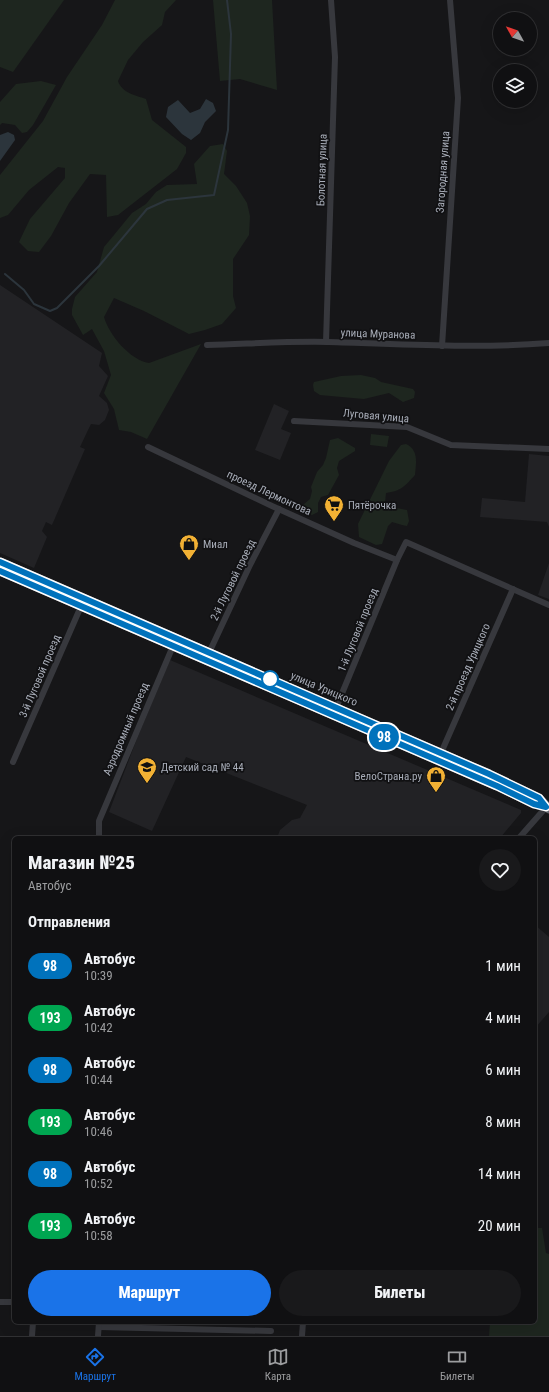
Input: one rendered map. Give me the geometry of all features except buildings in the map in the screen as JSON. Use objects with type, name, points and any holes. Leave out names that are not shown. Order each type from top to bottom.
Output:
[{"type":"highway","name":"улица Урицкого","points":[[0,562],[173,646],[207,656],[336,708],[441,753],[539,798],[548,807]]},
{"type":"highway","name":"улица Урицкого","points":[[0,571],[83,602],[207,656],[534,804],[548,807]]},
{"type":"street","name":"Болотная улица","points":[[326,342],[336,57],[331,0]]},
{"type":"street","name":"Загородная улица","points":[[442,346],[458,98],[450,0]]},
{"type":"street","name":"улица Муранова","points":[[207,345],[326,342],[442,346],[512,346],[549,343]]},
{"type":"street","name":"Луговая улица","points":[[294,421],[407,427],[451,445],[549,449]]},
{"type":"street","name":"проезд Лермонтова","points":[[148,447],[279,509],[354,543],[397,560]]},
{"type":"street","name":"2-й Луговой проезд","points":[[207,656],[250,565],[279,509]]},
{"type":"street","points":[[397,560],[406,542],[549,605]]},
{"type":"street","name":"1-й Луговой проезд","points":[[336,708],[397,560]]},
{"type":"street","name":"2-й проезд Урицкого","points":[[441,753],[513,589]]},
{"type":"street","name":"3-й Луговой проезд","points":[[13,762],[83,602]]},
{"type":"street","name":"Аэродромный проезд","points":[[99,836],[99,821],[173,646]]},
{"type":"street","points":[[521,836],[548,807]]},
{"type":"street","points":[[0,1302],[12,1302]]},
{"type":"street","points":[[32,1336],[33,1324]]},
{"type":"street","points":[[302,1324],[302,1336]]},
{"type":"street","points":[[98,1336],[99,1325],[271,1331]]},
{"type":"shaded area","points":[[0,0],[64,0],[13,72],[0,67]]},
{"type":"shaded area","points":[[115,0],[176,0],[165,12],[162,25],[143,42],[128,60],[118,81],[126,91],[146,99],[152,120],[186,147],[186,153],[177,169],[118,215],[107,217],[106,175],[90,174],[69,203],[51,236],[39,252],[28,251],[19,242],[30,219],[65,178],[65,168],[58,167],[29,190],[8,215],[0,218],[0,175],[43,121],[67,77],[102,25]]},
{"type":"shaded area","points":[[213,0],[272,0],[277,90],[240,79],[220,81]]},
{"type":"shaded area","points":[[41,81],[56,85],[33,125],[27,132],[22,133],[15,125],[2,123],[0,125],[0,102],[16,84]]},
{"type":"shaded area","points":[[206,99],[213,103],[216,111],[205,122],[200,133],[191,140],[182,134],[166,117],[168,107],[178,100],[190,113],[200,109]]},
{"type":"shaded area","points":[[8,132],[14,135],[15,140],[0,161],[0,135]]},
{"type":"shaded area","points":[[223,144],[227,151],[224,174],[236,186],[247,203],[250,216],[249,235],[233,259],[233,296],[236,308],[222,324],[189,334],[144,311],[114,298],[104,317],[110,331],[121,346],[135,357],[149,363],[201,344],[147,439],[131,432],[119,430],[114,409],[104,393],[111,375],[104,351],[92,329],[83,335],[72,315],[75,297],[97,272],[104,247],[132,213],[146,204],[156,192],[167,185],[197,184],[194,164],[210,146]]},
{"type":"shaded area","points":[[0,285],[102,353],[99,366],[108,376],[99,396],[107,403],[109,410],[105,420],[99,425],[91,424],[88,430],[80,447],[85,449],[52,525],[46,522],[42,531],[47,537],[34,568],[0,553]]},
{"type":"shaded area","points":[[361,375],[375,378],[381,382],[413,389],[415,392],[414,398],[403,402],[389,393],[364,399],[320,395],[314,391],[314,382],[341,376]]},
{"type":"shaded area","points":[[274,404],[289,411],[281,429],[291,433],[280,460],[255,450]]},
{"type":"shaded area","points":[[371,434],[389,436],[387,447],[370,445]]},
{"type":"shaded area","points":[[338,438],[355,448],[355,451],[339,461],[337,468],[339,475],[328,495],[321,497],[318,503],[318,512],[312,515],[303,510],[303,505],[310,499],[312,491],[311,487],[317,472],[323,465],[326,458],[330,440]]},
{"type":"shaded area","points":[[406,444],[415,453],[415,475],[402,487],[395,491],[386,493],[385,503],[391,507],[407,510],[409,521],[407,526],[392,522],[388,526],[382,544],[376,545],[359,537],[358,524],[389,461],[401,445]]},
{"type":"shaded area","points":[[529,454],[549,456],[549,527],[547,522],[480,517],[482,498],[525,502]]},
{"type":"shaded area","points":[[549,563],[549,599],[538,595]]},
{"type":"shaded area","points":[[170,660],[521,810],[521,813],[502,836],[278,836],[280,830],[292,820],[300,818],[307,805],[186,757],[152,831],[109,812],[138,736]]},
{"type":"shaded area","points":[[537,927],[549,937],[549,1012],[537,1026]]},
{"type":"shaded area","points":[[537,1228],[542,1228],[546,1253],[549,1254],[549,1336],[489,1336],[490,1324],[537,1324]]},
{"type":"waterway","points":[[5,274],[24,290],[34,304],[50,311],[57,308],[99,266],[147,209],[167,200],[214,195],[228,130],[231,34],[227,0]]},
{"type":"bus line","name":"98","points":[[0,562],[489,774],[539,798],[546,807],[534,804],[497,786],[0,571]]},
{"type":"place","name":"Пятёрочка","points":[[334,522]]},
{"type":"place","name":"Миал","points":[[189,561]]},
{"type":"place","name":"Детский сад № 44","points":[[147,784]]},
{"type":"place","name":"ВелоСтрана.ру","points":[[436,793]]}]
